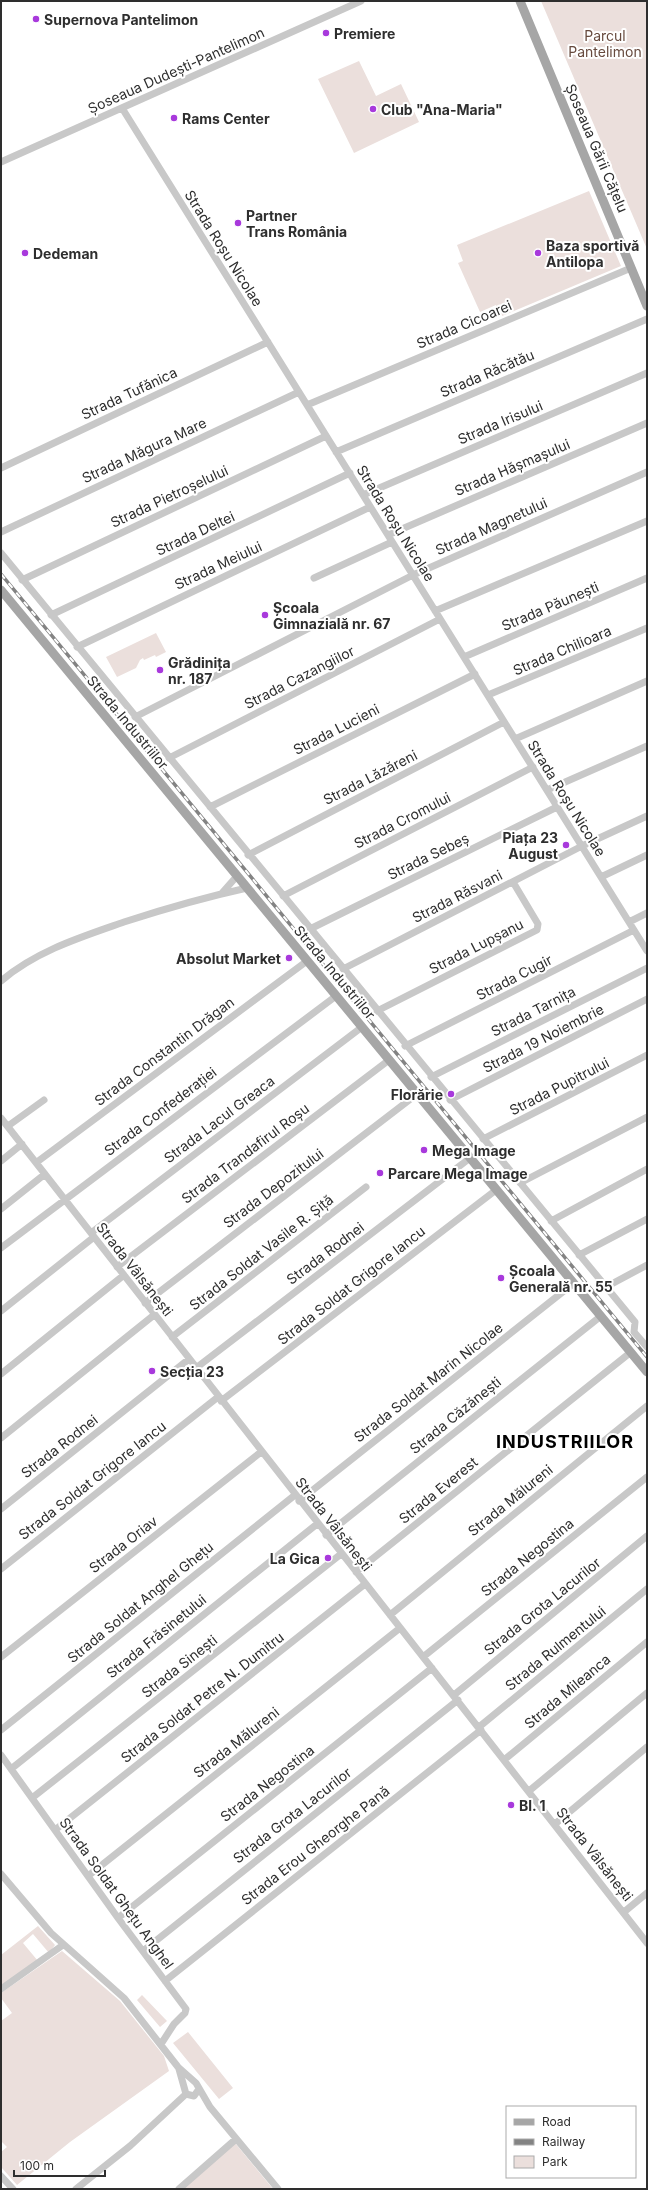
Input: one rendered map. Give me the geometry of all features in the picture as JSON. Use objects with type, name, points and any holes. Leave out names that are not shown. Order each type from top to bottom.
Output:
[{"type":"main road","name":"Șoseaua Gării Cățelu","points":[[520,1],[647,306]]},
{"type":"main road","name":"Strada Industriilor","points":[[1,590],[647,1372]]},
{"type":"street","name":"Șoseaua Dudești-Pantelimon","points":[[1,162],[361,1]]},
{"type":"street","name":"Strada Roșu Nicolae","points":[[122,108],[634,930],[646,946]]},
{"type":"street","name":"Strada Cicoarei","points":[[307,405],[631,268]]},
{"type":"street","name":"Strada Răcătău","points":[[336,452],[647,319]]},
{"type":"street","name":"Strada Tufănica","points":[[1,468],[268,342]]},
{"type":"street","name":"Strada Irisului","points":[[363,495],[647,373]]},
{"type":"street","name":"Strada Măgura Mare","points":[[1,532],[299,392]]},
{"type":"street","name":"Strada Hășmașului","points":[[314,578],[390,538],[647,423]]},
{"type":"street","name":"Strada Pietroșelului","points":[[22,580],[326,436]]},
{"type":"street","name":"Strada Magnetului","points":[[135,717],[413,575],[647,472]]},
{"type":"street","name":"Strada Deltei","points":[[51,615],[350,473]]},
{"type":"street","name":"Strada Meiului","points":[[76,647],[370,507]]},
{"type":"street","points":[[435,611],[647,521]]},
{"type":"street","points":[[1,553],[76,647],[635,1322],[634,1332],[647,1347]]},
{"type":"street","name":"Strada Păunești","points":[[464,657],[647,578]]},
{"type":"street","name":"Strada Cazangiilor","points":[[169,758],[440,619]]},
{"type":"street","name":"Strada Chilioara","points":[[488,695],[647,628]]},
{"type":"street","name":"Strada Lucieni","points":[[210,807],[475,674]]},
{"type":"street","points":[[515,739],[647,681]]},
{"type":"street","name":"Strada Lăzăreni","points":[[248,855],[504,722]]},
{"type":"street","points":[[547,790],[647,746]]},
{"type":"street","name":"Strada Cromului","points":[[282,896],[533,767]]},
{"type":"street","name":"Strada Sebeș","points":[[310,929],[558,807]]},
{"type":"street","name":"Strada Răsvani","points":[[343,969],[582,846],[647,816]]},
{"type":"street","points":[[601,877],[647,855]]},
{"type":"street","points":[[222,893],[237,876]]},
{"type":"street","name":"Strada Lupșanu","points":[[377,1011],[537,930],[538,924],[513,882]]},
{"type":"street","points":[[1,981],[16,968],[77,938],[156,912],[222,893],[247,888]]},
{"type":"street","points":[[629,922],[647,913]]},
{"type":"street","name":"Strada Cugir","points":[[406,1046],[634,930]]},
{"type":"street","name":"Strada Constantin Drăgan","points":[[37,1162],[307,961]]},
{"type":"street","name":"Strada Tarnița","points":[[431,1077],[647,968]]},
{"type":"street","name":"Strada Confederației","points":[[1,1248],[65,1198],[336,996]]},
{"type":"street","name":"Strada 19 Noiembrie","points":[[450,1100],[647,999]]},
{"type":"street","name":"Strada Lacul Greaca","points":[[1,1311],[92,1235],[362,1027]]},
{"type":"street","name":"Strada Pupitrului","points":[[483,1139],[647,1055]]},
{"type":"street","name":"Strada Trandafirul Roșu","points":[[117,1267],[389,1060]]},
{"type":"street","name":"Strada Depozitului","points":[[145,1303],[417,1094]]},
{"type":"street","points":[[8,1126],[44,1100]]},
{"type":"street","points":[[520,1183],[647,1117]]},
{"type":"street","name":"Strada Vâlsănești","points":[[2,1119],[37,1162],[297,1498],[480,1728],[647,1943]]},
{"type":"street","points":[[1,1161],[22,1144]]},
{"type":"street","name":"Strada Rodnei","points":[[196,1368],[470,1158]]},
{"type":"street","points":[[551,1221],[647,1169]]},
{"type":"street","points":[[1,1209],[46,1174]]},
{"type":"street","name":"Strada Soldat Vasile R. Șiță","points":[[172,1337],[366,1187]]},
{"type":"street","name":"Strada Soldat Grigore Iancu","points":[[1,1569],[220,1399],[496,1190]]},
{"type":"street","points":[[579,1255],[647,1219]]},
{"type":"street","points":[[606,1287],[647,1265]]},
{"type":"street","points":[[1,1374],[124,1275]]},
{"type":"street","name":"Strada Soldat Marin Nicolae","points":[[297,1498],[574,1283]]},
{"type":"street","points":[[1,1438],[154,1315]]},
{"type":"street","name":"Strada Căzănești","points":[[326,1535],[600,1316]]},
{"type":"street","name":"Strada Everest","points":[[356,1572],[630,1352]]},
{"type":"street","name":"Strada Rodnei","points":[[1,1509],[189,1359]]},
{"type":"street","name":"Strada Mălureni","points":[[390,1615],[647,1406]]},
{"type":"street","name":"Strada Oriav","points":[[1,1657],[261,1452]]},
{"type":"street","name":"Strada Negostina","points":[[423,1657],[647,1477]]},
{"type":"street","name":"Strada Soldat Anghel Ghețu","points":[[1,1730],[297,1498]]},
{"type":"street","name":"Strada Frăsinetului","points":[[11,1769],[318,1524]]},
{"type":"street","name":"Strada Grota Lacurilor","points":[[142,1951],[456,1698],[647,1536]]},
{"type":"street","name":"Strada Sinești","points":[[32,1798],[341,1554]]},
{"type":"street","name":"Strada Soldat Petre N. Dumitru","points":[[55,1830],[365,1584]]},
{"type":"street","name":"Strada Rulmentului","points":[[480,1728],[647,1589]]},
{"type":"street","name":"Strada Mălureni","points":[[88,1876],[400,1628]]},
{"type":"street","name":"Strada Mileanca","points":[[504,1760],[647,1642]]},
{"type":"street","name":"Strada Negostina","points":[[118,1918],[432,1668]]},
{"type":"street","points":[[529,1791],[647,1693]]},
{"type":"street","name":"Strada Erou Gheorghe Pană","points":[[165,1981],[480,1728]]},
{"type":"street","points":[[555,1824],[647,1747]]},
{"type":"street","name":"Strada Soldat Ghețu Anghel","points":[[1,1755],[186,2011],[174,2024],[161,2044]]},
{"type":"street","points":[[1,1874],[43,1925],[63,1945],[124,1998],[178,2067],[196,2083],[210,2107],[278,2189]]},
{"type":"street","points":[[624,1912],[647,1893]]},
{"type":"street","points":[[1,1989],[63,1945]]},
{"type":"street","points":[[178,2067],[184,2086],[189,2095],[210,2107]]},
{"type":"street","points":[[184,2086],[187,2082],[192,2081]]},
{"type":"street","points":[[76,2189],[130,2146],[189,2095],[197,2093],[199,2089]]},
{"type":"street","points":[[179,2189],[236,2139]]},
{"type":"street","points":[[1,2176],[13,2189]]},
{"type":"green space","name":"Parcul Pantelimon","points":[[541,1],[647,1],[647,249]]},
{"type":"green space","name":"Club \"Ana-Maria\"","points":[[359,61],[376,96],[401,84],[419,122],[354,153],[318,79]]},
{"type":"green space","name":"Baza sportivă Antilopa","points":[[589,191],[621,266],[502,316],[496,305],[480,312],[458,263],[463,261],[457,245]]},
{"type":"green space","points":[[156,633],[166,652],[156,657],[155,655],[144,660],[143,658],[140,660],[136,668],[117,677],[106,657]]},
{"type":"green space","points":[[38,1926],[55,1945],[49,1953],[33,1934],[23,1943],[38,1961],[1,1987],[1,1955]]},
{"type":"green space","points":[[62,1951],[120,2001],[164,2056],[169,2071],[70,2142],[17,2185],[1,2167],[1,2152],[7,2147],[1,2141],[1,2021],[12,2013],[1,1998],[1,1993]]},
{"type":"green space","points":[[142,1995],[167,2021],[160,2027],[137,2000]]},
{"type":"green space","points":[[188,2032],[233,2088],[219,2099],[173,2043]]},
{"type":"green space","points":[[235,2143],[273,2189],[182,2189]]},
{"type":"railway","points":[[1,574],[647,1357]]},
{"type":"place","name":"Supernova Pantelimon","points":[[36,19]]},
{"type":"place","name":"Premiere","points":[[326,33]]},
{"type":"place","name":"Club \"Ana-Maria\"","points":[[373,109]]},
{"type":"place","name":"Rams Center","points":[[174,118]]},
{"type":"place","name":"Partner Trans România","points":[[238,223]]},
{"type":"place","name":"Dedeman","points":[[25,253]]},
{"type":"place","name":"Baza sportivă Antilopa","points":[[538,253]]},
{"type":"place","name":"Școala Gimnazială nr. 67","points":[[265,615]]},
{"type":"place","name":"Grădinița nr. 187","points":[[160,670]]},
{"type":"place","name":"Piața 23 August","points":[[566,845]]},
{"type":"place","name":"Absolut Market","points":[[289,958]]},
{"type":"place","name":"Florărie","points":[[451,1094]]},
{"type":"place","name":"Mega Image","points":[[424,1150]]},
{"type":"place","name":"Parcare Mega Image","points":[[380,1173]]},
{"type":"place","name":"Școala Generală nr. 55","points":[[501,1278]]},
{"type":"place","name":"Secția 23","points":[[152,1371]]},
{"type":"place","name":"La Gica","points":[[328,1558]]},
{"type":"place","name":"Bl. 1","points":[[511,1805]]},
{"type":"district","name":"INDUSTRIILOR","points":[[565,1441]]}]
